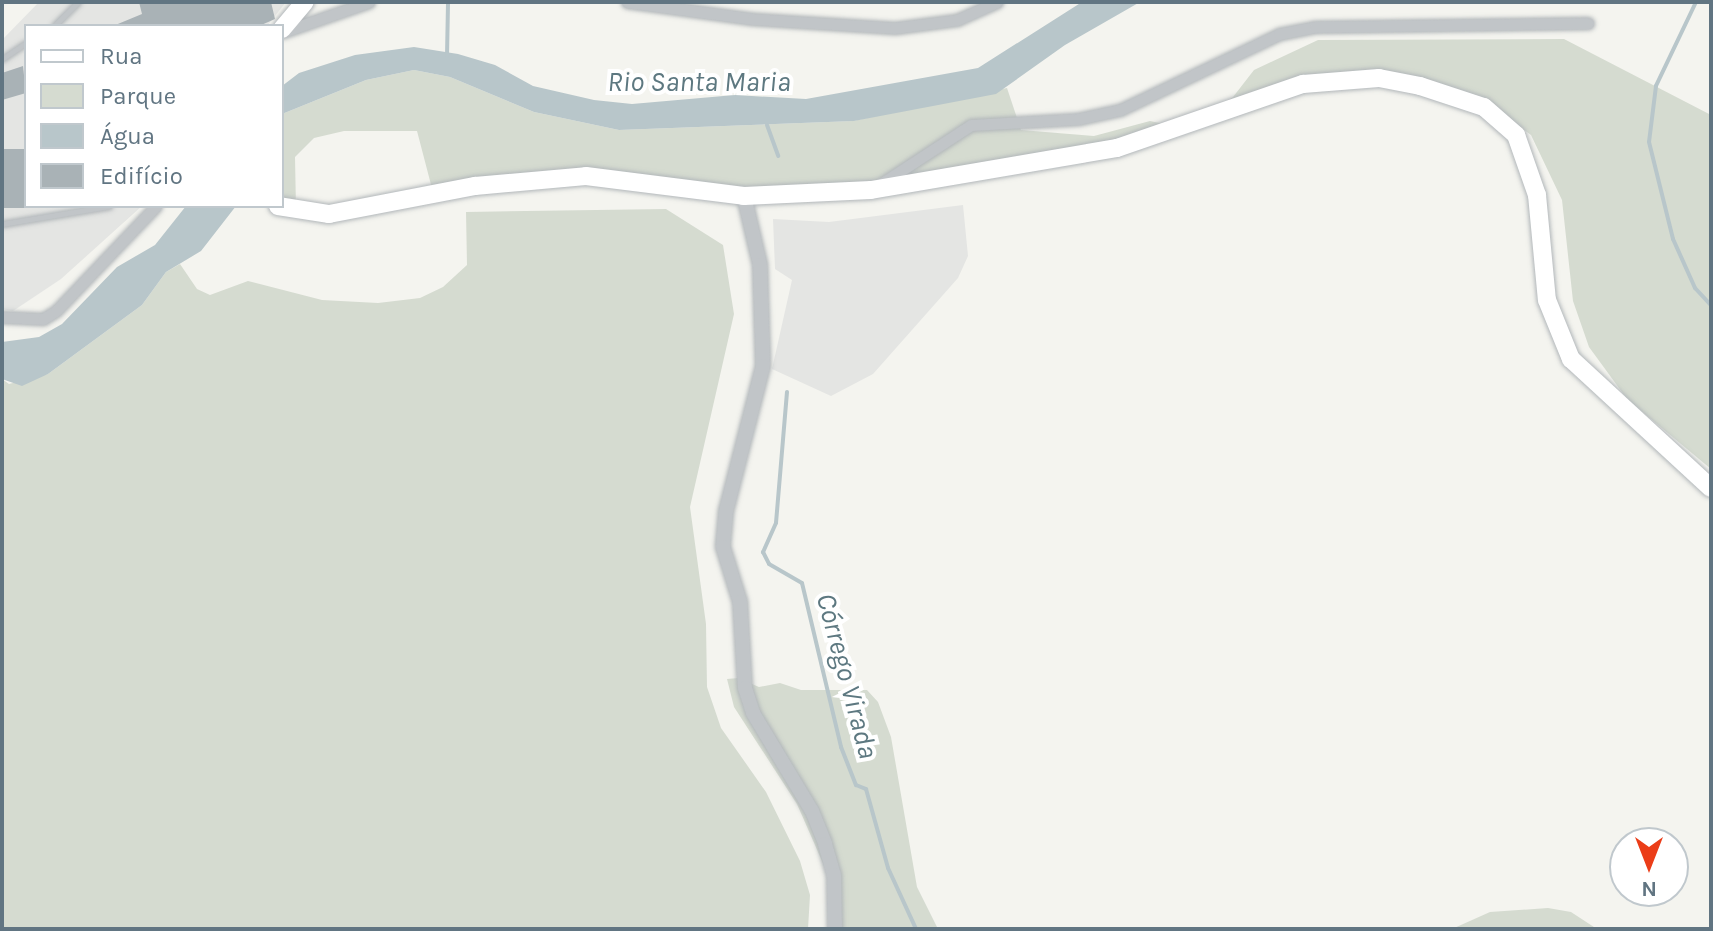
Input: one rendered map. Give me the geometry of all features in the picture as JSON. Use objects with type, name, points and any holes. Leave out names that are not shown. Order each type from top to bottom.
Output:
[{"type":"main road","points":[[284,28],[305,2]]},
{"type":"main road","points":[[284,207],[329,214],[475,186],[586,176],[744,196],[871,190],[1117,148],[1273,91],[1337,78],[1379,78],[1459,96],[1501,120],[1526,153],[1537,195],[1547,300],[1571,359],[1711,488]]},
{"type":"street","points":[[284,29],[369,2]]},
{"type":"street","points":[[627,2],[753,19],[895,28],[957,20],[997,2]]},
{"type":"street","points":[[871,190],[971,125],[1078,119],[1120,110],[1279,34],[1315,27],[1588,23]]},
{"type":"street","points":[[744,196],[760,265],[763,366],[726,511],[723,547],[740,602],[745,688],[753,713],[812,811],[825,844],[837,903],[835,929]]},
{"type":"street","points":[[2,317],[43,319],[69,302],[154,208]]},
{"type":"lane","points":[[56,24],[78,2]]},
{"type":"lane","points":[[2,59],[24,44]]},
{"type":"lane","points":[[2,224],[98,208]]},
{"type":"shaded area","points":[[39,2],[286,2],[269,24],[24,24],[24,208],[140,208],[61,279],[13,311],[2,309],[2,40]]},
{"type":"shaded area","points":[[963,205],[968,256],[958,278],[873,374],[831,396],[772,369],[792,280],[775,269],[773,219],[829,222]]},
{"type":"green space","points":[[1564,39],[1711,115],[1711,469],[1627,399],[1589,347],[1573,301],[1562,200],[1531,135],[1497,110],[1352,74],[1206,122],[835,193],[578,182],[435,200],[417,131],[344,131],[314,138],[295,157],[296,209],[284,201],[284,113],[366,80],[414,70],[450,77],[534,112],[619,130],[853,121],[1007,88],[1021,130],[1094,136],[1150,121],[1178,127],[1200,122],[1233,97],[1254,70],[1318,40]]},
{"type":"green space","points":[[666,209],[723,245],[734,314],[690,507],[706,624],[707,687],[721,728],[766,792],[800,861],[810,895],[808,929],[2,929],[2,379],[9,384],[48,374],[142,305],[166,272],[180,264],[197,289],[210,295],[248,281],[322,300],[378,303],[420,298],[443,287],[467,265],[466,212]]},
{"type":"green space","points":[[738,678],[759,687],[780,683],[801,690],[867,690],[878,702],[891,737],[917,887],[938,929],[829,929],[829,877],[797,804],[734,707],[727,679]]},
{"type":"green space","points":[[1548,908],[1571,912],[1597,929],[1452,929],[1490,912]]},
{"type":"water","points":[[1082,2],[1140,2],[1065,45],[996,94],[854,121],[619,130],[534,112],[450,77],[414,70],[366,80],[284,113],[284,84],[299,73],[355,55],[414,47],[458,54],[495,65],[533,86],[594,100],[632,104],[735,95],[806,99],[978,68]]},
{"type":"water","points":[[184,208],[234,208],[201,251],[166,272],[142,305],[48,374],[22,386],[2,379],[2,342],[39,337],[62,324],[117,267],[155,245]]},
{"type":"building","points":[[139,2],[271,2],[275,19],[264,24],[118,24],[142,14]]},
{"type":"building","points":[[23,66],[24,94],[2,100],[2,73]]},
{"type":"building","points":[[2,149],[24,149],[24,208],[2,208]]},
{"type":"waterway","points":[[447,56],[448,2]]},
{"type":"waterway","points":[[1696,2],[1656,86],[1649,142],[1673,239],[1695,288],[1711,305]]},
{"type":"waterway","name":"Córrego Virada","points":[[767,125],[778,156]]},
{"type":"waterway","name":"Córrego Virada","points":[[787,392],[776,523],[763,552],[769,564],[802,583],[841,747],[856,785],[866,789],[888,868],[916,929]]},
{"type":"water label","name":"Rio Santa Maria","points":[[699,82]]}]
